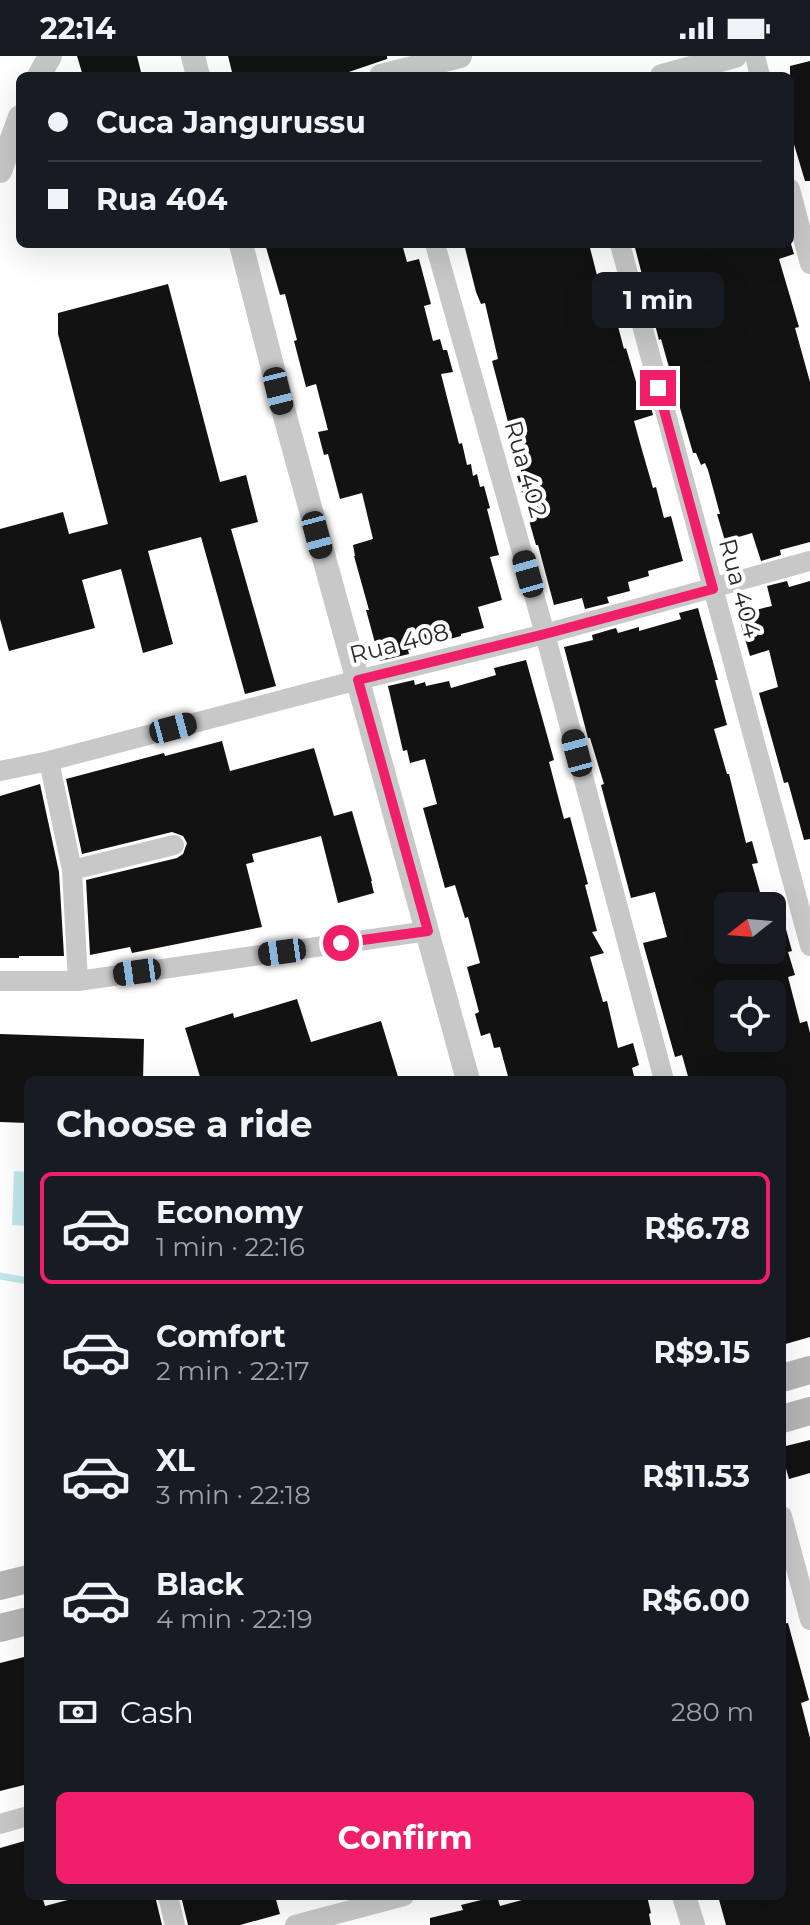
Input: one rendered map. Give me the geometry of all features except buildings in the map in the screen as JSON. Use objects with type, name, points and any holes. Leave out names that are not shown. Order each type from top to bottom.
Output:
[{"type":"main road","points":[[786,1377],[810,1370]]},
{"type":"main road","points":[[786,1418],[810,1411]]},
{"type":"main road","points":[[0,1586],[24,1580]]},
{"type":"main road","points":[[0,1628],[24,1622]]},
{"type":"street","points":[[397,72],[460,56]]},
{"type":"street","points":[[677,72],[735,56]]},
{"type":"street","points":[[0,171],[16,128]]},
{"type":"street","points":[[794,204],[810,264]]},
{"type":"street","points":[[242,248],[286,420],[467,1076]]},
{"type":"street","name":"Rua 402","points":[[436,248],[545,634],[663,1076]]},
{"type":"street","name":"Rua 404","points":[[621,248],[810,946]]},
{"type":"street","name":"Rua 408","points":[[0,771],[545,634],[810,561]]},
{"type":"street","points":[[49,761],[72,870],[78,981]]},
{"type":"street","points":[[72,870],[174,845]]},
{"type":"street","points":[[0,981],[78,981],[428,931]]},
{"type":"street","points":[[786,1531],[810,1620]]},
{"type":"street","points":[[0,1824],[24,1817]]},
{"type":"street","points":[[169,1900],[175,1925]]},
{"type":"street","points":[[295,1925],[389,1900]]},
{"type":"street","points":[[685,1900],[693,1925]]},
{"type":"water","points":[[14,1171],[24,1172],[24,1226],[12,1225]]},
{"type":"waterway","points":[[0,1276],[24,1280]]},
{"type":"route","points":[[341,943],[428,931],[358,680],[713,589],[658,388]]}]
